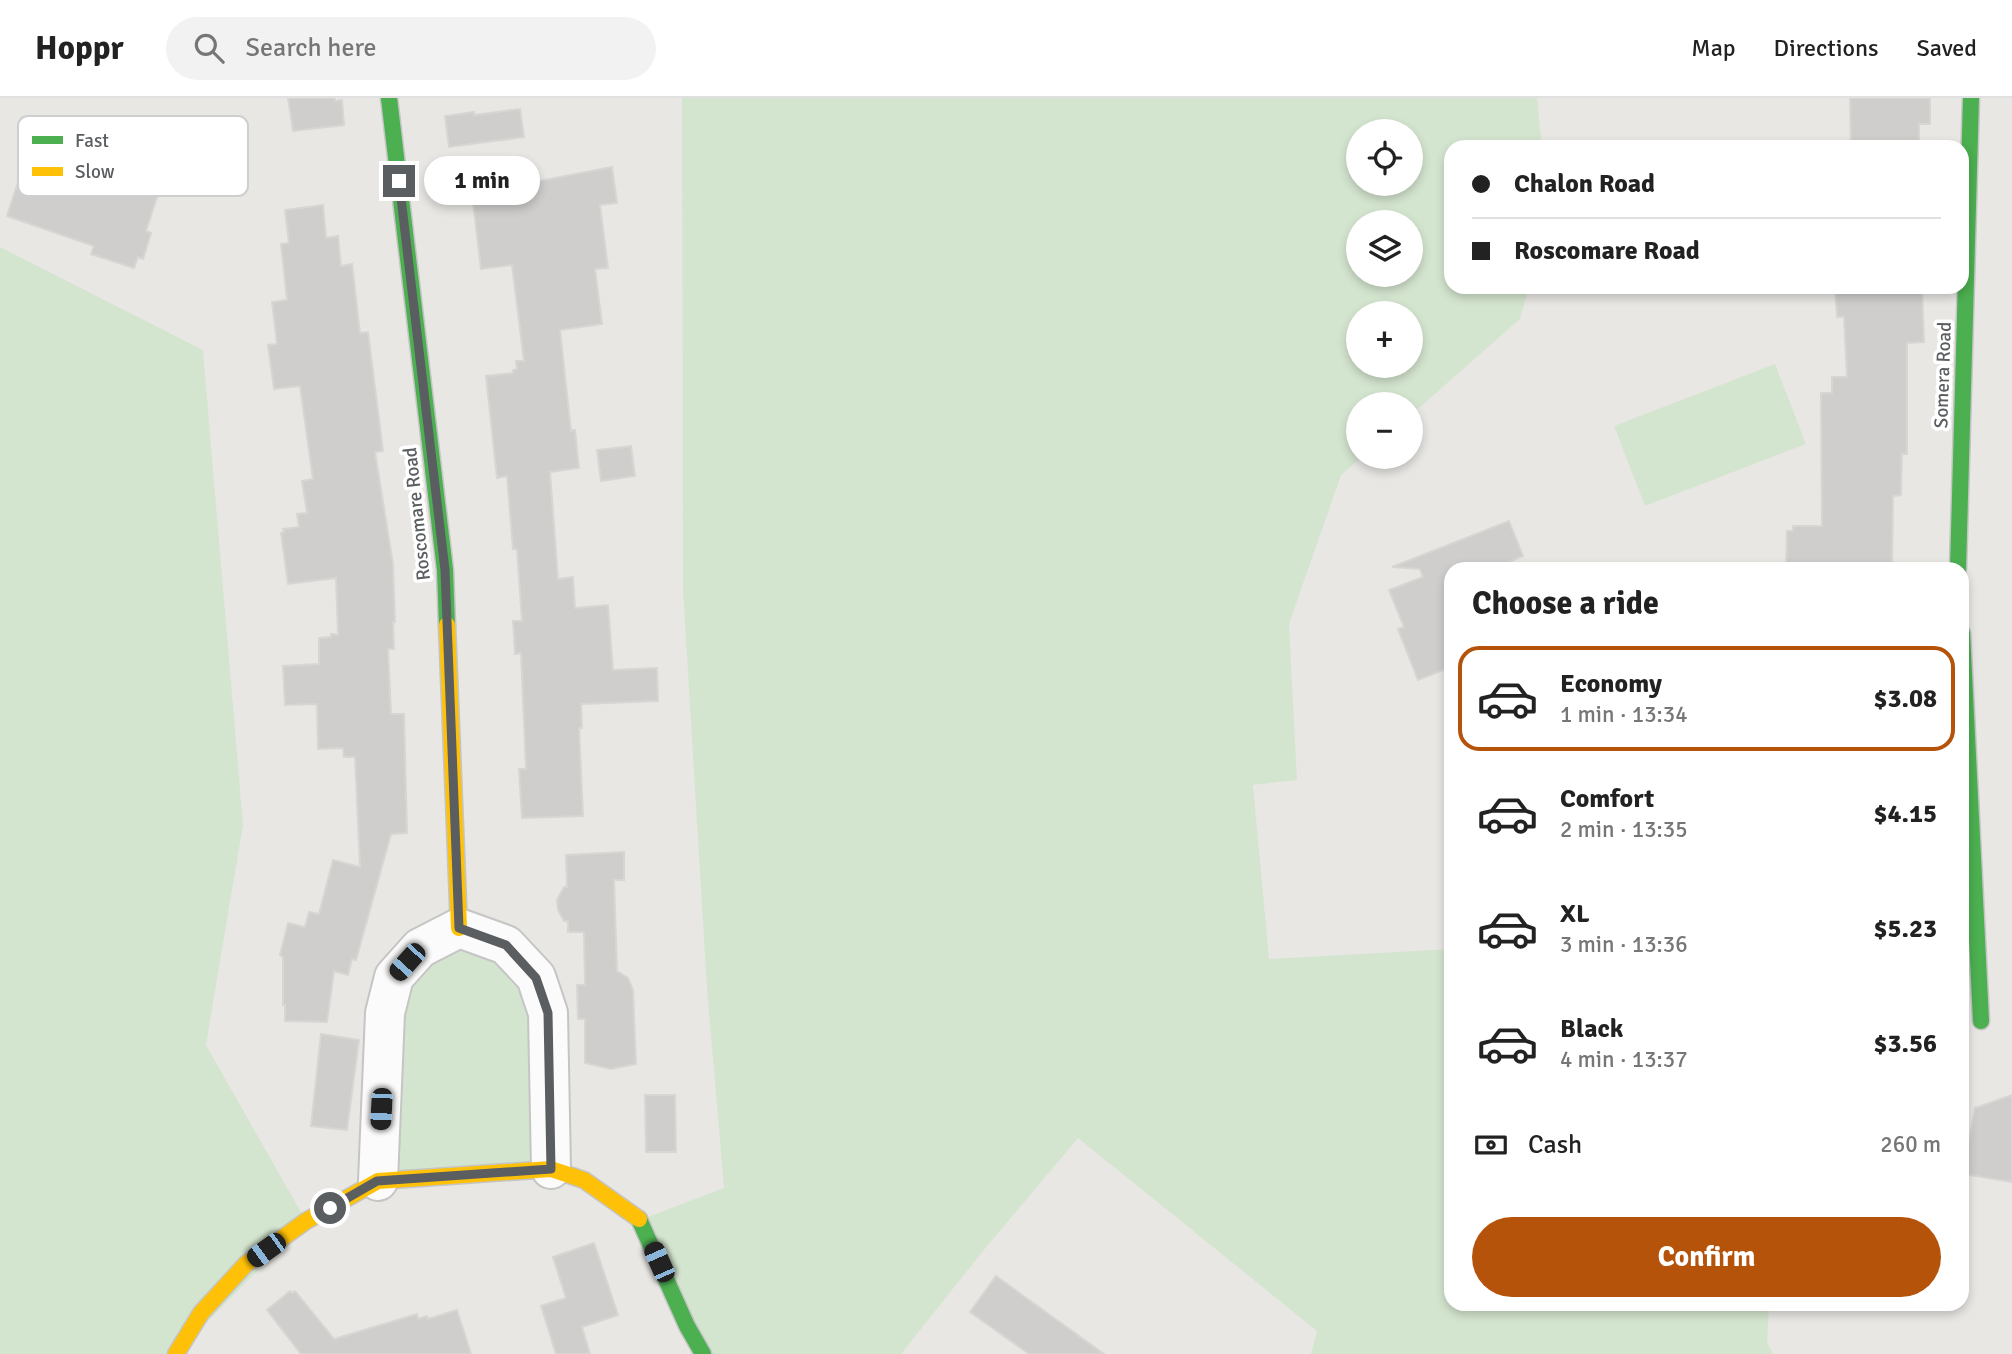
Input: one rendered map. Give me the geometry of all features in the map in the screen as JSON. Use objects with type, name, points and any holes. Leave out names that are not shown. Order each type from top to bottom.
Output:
[{"type":"street","name":"Roscomare Road","points":[[389,98],[445,570],[459,928]]},
{"type":"street","name":"Somera Road","points":[[1969,170],[1971,98]]},
{"type":"street","name":"Somera Road","points":[[1958,562],[1966,294]]},
{"type":"street","points":[[1969,776],[1981,1021]]},
{"type":"street","points":[[377,1181],[385,1013],[394,977],[420,948],[459,928],[506,945],[536,978],[548,1013],[551,1169]]},
{"type":"street","points":[[176,1354],[201,1313],[247,1264],[306,1221],[377,1181],[551,1169],[584,1180],[640,1220],[687,1326],[703,1354]]},
{"type":"green space","points":[[682,98],[1537,98],[1541,140],[1444,140],[1444,294],[1527,294],[1520,319],[1423,404],[1423,392],[1346,392],[1348,469],[1341,475],[1289,624],[1297,780],[1253,785],[1269,959],[1444,949],[1444,1311],[1769,1311],[1767,1342],[1773,1354],[1311,1354],[1317,1331],[1078,1138],[901,1354],[703,1354],[640,1220],[724,1188],[707,989],[683,590]]},
{"type":"green space","points":[[0,247],[203,350],[243,825],[206,1045],[306,1221],[176,1354],[0,1354]]},
{"type":"green space","points":[[1775,364],[1806,444],[1645,506],[1614,426]]},
{"type":"green space","points":[[459,928],[536,977],[551,1169],[378,1181],[385,1013]]},
{"type":"building","points":[[288,98],[342,100],[344,125],[293,131]]},
{"type":"building","points":[[1850,98],[1930,98],[1930,124],[1919,124],[1919,140],[1851,140]]},
{"type":"building","points":[[520,109],[524,137],[449,147],[445,116]]},
{"type":"building","points":[[612,167],[617,203],[600,205],[608,268],[595,269],[602,324],[560,330],[571,431],[575,430],[579,468],[550,472],[558,579],[573,577],[575,608],[608,605],[613,670],[657,668],[658,701],[581,704],[582,728],[579,728],[583,816],[522,818],[519,769],[526,769],[521,653],[515,654],[513,621],[522,621],[517,549],[513,549],[507,476],[497,478],[486,376],[513,373],[513,370],[517,369],[516,361],[524,361],[512,265],[481,269],[472,194]]},
{"type":"building","points":[[18,182],[18,196],[157,196],[146,231],[151,233],[143,259],[138,257],[134,268],[91,254],[94,246],[7,216]]},
{"type":"building","points":[[323,205],[326,238],[338,236],[341,266],[352,264],[360,333],[368,332],[383,451],[375,452],[393,564],[394,649],[388,649],[391,714],[404,714],[407,833],[391,834],[356,960],[352,959],[348,975],[334,971],[327,1022],[285,1021],[283,957],[280,955],[288,923],[305,927],[309,912],[319,914],[333,860],[360,867],[355,757],[344,757],[343,748],[318,749],[317,704],[285,705],[283,666],[319,664],[319,638],[338,635],[336,578],[288,584],[281,533],[284,532],[283,529],[299,527],[297,514],[307,513],[302,481],[313,479],[300,386],[274,389],[268,345],[277,344],[272,302],[287,300],[281,244],[289,243],[285,210]]},
{"type":"building","points":[[1835,294],[1922,294],[1924,342],[1907,343],[1907,454],[1902,454],[1901,495],[1893,496],[1892,562],[1786,562],[1787,531],[1793,531],[1793,526],[1822,526],[1821,393],[1832,393],[1832,377],[1847,377],[1844,317],[1837,317]]},
{"type":"building","points":[[631,446],[635,476],[601,481],[597,450]]},
{"type":"building","points":[[1509,521],[1523,556],[1509,562],[1444,562],[1444,670],[1418,680],[1398,629],[1404,627],[1389,590],[1423,577],[1420,569],[1392,567]]},
{"type":"building","points":[[624,852],[624,880],[614,880],[617,971],[628,978],[633,990],[636,1064],[611,1069],[585,1063],[585,1019],[578,1019],[577,985],[585,985],[584,932],[568,932],[568,921],[564,921],[558,910],[557,900],[564,887],[567,887],[566,855]]},
{"type":"building","points":[[321,1034],[359,1040],[347,1130],[311,1126]]},
{"type":"building","points":[[645,1095],[675,1095],[676,1152],[646,1152]]},
{"type":"building","points":[[2012,1095],[2012,1182],[1969,1175],[1969,1141],[1975,1108]]},
{"type":"building","points":[[594,1243],[618,1315],[582,1327],[590,1354],[556,1354],[541,1306],[566,1298],[553,1257]]},
{"type":"building","points":[[996,1276],[1104,1354],[1029,1354],[970,1312]]},
{"type":"building","points":[[290,1291],[295,1291],[334,1339],[417,1314],[418,1319],[427,1316],[428,1319],[457,1310],[471,1354],[301,1354],[267,1310]]},
{"type":"traffic: fast","points":[[389,98],[445,570],[447,625]]},
{"type":"traffic: fast","points":[[1969,170],[1971,98]]},
{"type":"traffic: fast","points":[[1958,562],[1966,294]]},
{"type":"traffic: fast","points":[[1969,776],[1981,1021]]},
{"type":"traffic: fast","points":[[639,1219],[687,1326],[703,1354]]},
{"type":"traffic: slow","points":[[447,625],[459,928]]},
{"type":"traffic: slow","points":[[176,1354],[201,1313],[246,1264],[306,1221],[378,1181],[551,1169],[584,1180],[639,1219]]},
{"type":"route","points":[[330,1208],[377,1181],[551,1169],[548,1013],[536,978],[506,945],[459,928],[445,570],[399,181]]}]
